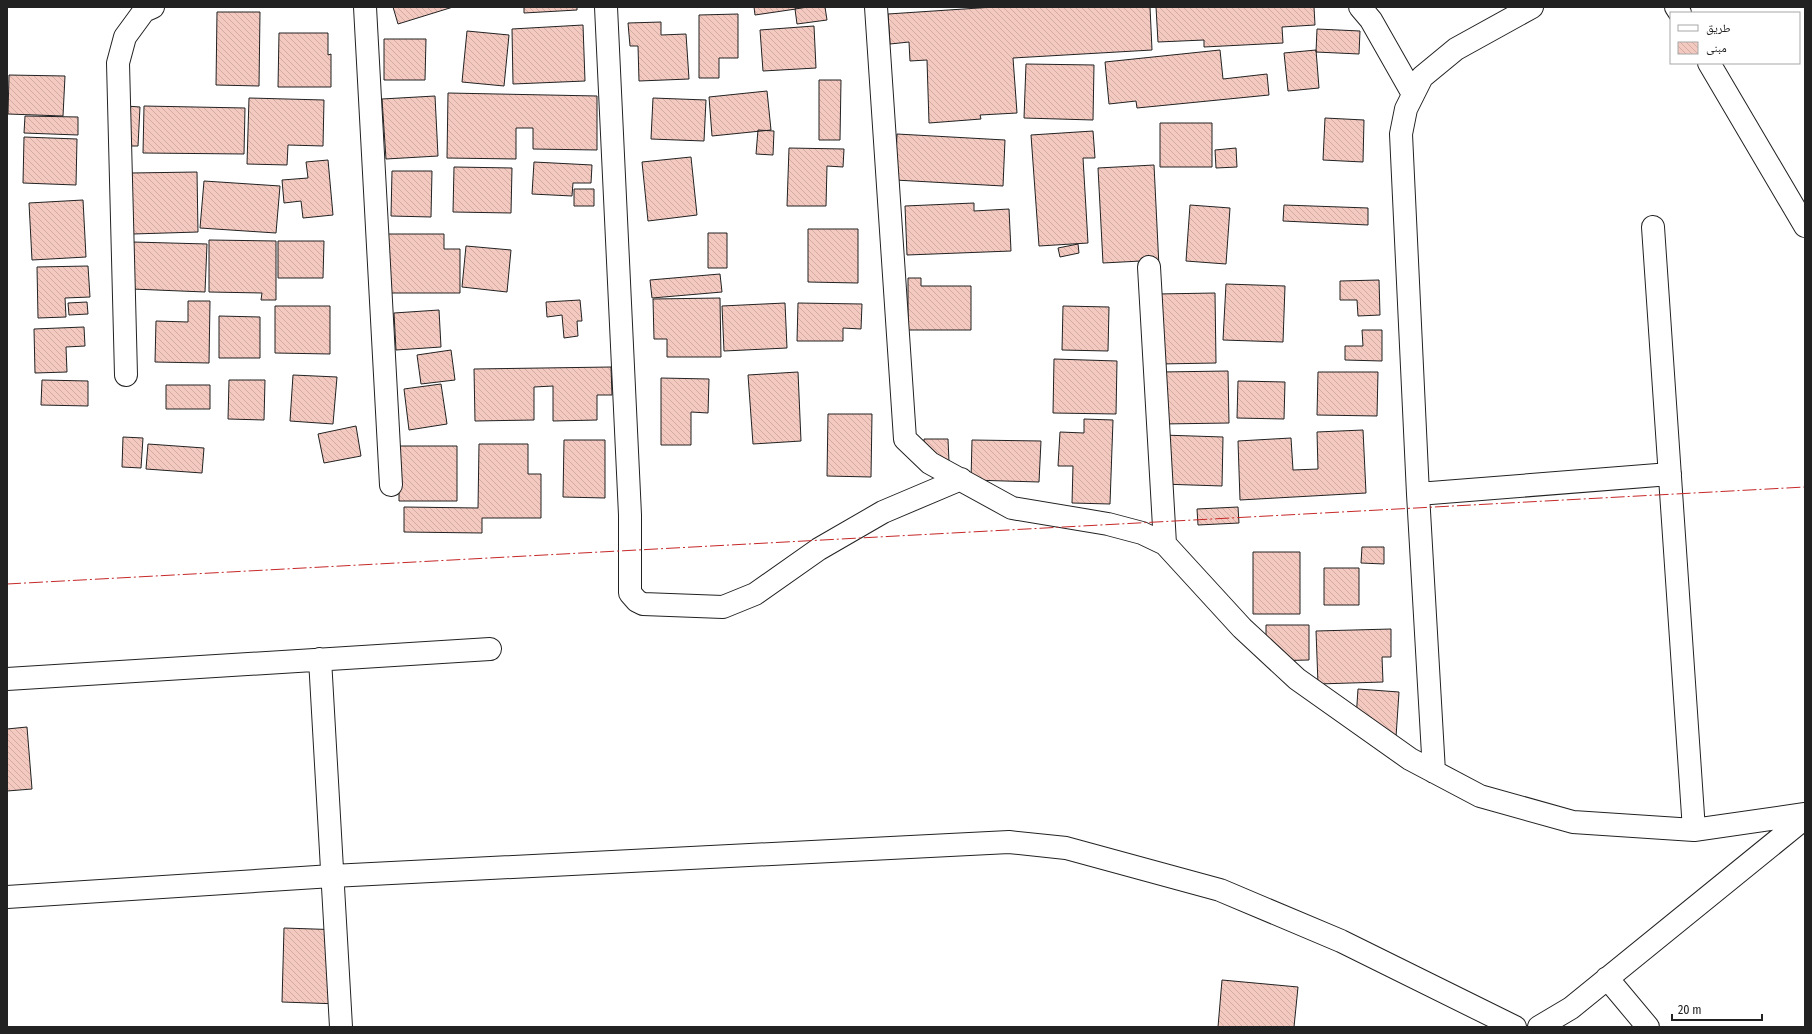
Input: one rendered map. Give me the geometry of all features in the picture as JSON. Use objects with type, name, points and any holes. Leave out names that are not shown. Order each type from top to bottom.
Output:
[{"type":"street","points":[[126,375],[118,63],[125,37],[144,11],[153,7]]},
{"type":"street","points":[[365,7],[391,485]]},
{"type":"street","points":[[606,7],[630,515],[630,593],[637,601],[643,604],[723,607],[755,594],[819,549],[883,512],[961,479]]},
{"type":"street","points":[[876,7],[905,438],[930,463],[1012,508],[1108,524],[1142,533],[1165,544],[1242,628],[1297,679],[1410,759],[1480,796],[1573,822],[1694,830],[1805,814]]},
{"type":"street","points":[[1360,7],[1371,20],[1413,94]]},
{"type":"street","points":[[1434,772],[1418,494],[1401,134],[1406,109],[1422,78],[1456,49],[1532,7]]},
{"type":"street","points":[[1710,64],[1805,226]]},
{"type":"street","points":[[1653,227],[1694,830]]},
{"type":"street","points":[[1149,267],[1165,544]]},
{"type":"street","points":[[1418,494],[1670,474]]},
{"type":"street","points":[[7,679],[490,649]]},
{"type":"street","points":[[320,660],[341,1027]]},
{"type":"street","points":[[1539,1027],[1571,1008],[1805,818]]},
{"type":"street","points":[[7,897],[332,876],[1009,842],[1066,848],[1220,890],[1341,941],[1515,1027]]},
{"type":"street","points":[[1607,978],[1648,1027]]},
{"type":"building","points":[[393,7],[453,7],[398,24]]},
{"type":"building","points":[[524,7],[577,7],[577,10],[524,13]]},
{"type":"building","points":[[754,7],[796,7],[796,9],[755,15]]},
{"type":"building","points":[[825,7],[827,20],[797,24],[795,9]]},
{"type":"building","points":[[994,7],[1150,7],[1152,50],[1013,58],[1017,113],[980,115],[981,119],[929,123],[927,60],[910,61],[909,42],[890,44],[888,14]]},
{"type":"building","points":[[1156,7],[1314,7],[1315,25],[1282,27],[1283,43],[1204,47],[1204,40],[1158,42]]},
{"type":"building","points":[[217,12],[260,12],[259,86],[216,85]]},
{"type":"building","points":[[738,14],[738,58],[719,58],[719,78],[699,78],[699,15]]},
{"type":"building","points":[[661,22],[661,35],[686,34],[689,79],[639,81],[638,46],[630,46],[628,23]]},
{"type":"building","points":[[583,25],[585,81],[513,84],[512,29]]},
{"type":"building","points":[[814,26],[816,68],[763,71],[760,30]]},
{"type":"building","points":[[1317,29],[1360,31],[1359,54],[1316,52]]},
{"type":"building","points":[[467,31],[509,35],[504,86],[462,82]]},
{"type":"building","points":[[279,33],[328,33],[328,55],[331,54],[331,87],[278,87]]},
{"type":"building","points":[[384,39],[426,39],[425,80],[384,80]]},
{"type":"building","points":[[1220,50],[1223,79],[1267,74],[1269,95],[1137,108],[1136,101],[1109,104],[1105,62]]},
{"type":"building","points":[[1316,50],[1319,88],[1288,91],[1284,53]]},
{"type":"building","points":[[1026,64],[1094,65],[1093,120],[1024,118]]},
{"type":"building","points":[[9,75],[65,76],[63,116],[8,114]]},
{"type":"building","points":[[819,80],[841,80],[840,140],[819,140]]},
{"type":"building","points":[[767,91],[771,130],[712,136],[709,97]]},
{"type":"building","points":[[448,93],[597,96],[597,150],[533,149],[533,128],[516,128],[516,159],[447,158]]},
{"type":"building","points":[[435,96],[438,156],[386,159],[382,99]]},
{"type":"building","points":[[249,98],[324,100],[323,146],[288,145],[287,165],[247,164]]},
{"type":"building","points":[[653,98],[706,100],[704,141],[651,139]]},
{"type":"building","points":[[126,106],[140,107],[138,146],[125,146]]},
{"type":"building","points":[[144,106],[245,108],[244,154],[143,153]]},
{"type":"building","points":[[25,116],[78,117],[78,135],[24,133]]},
{"type":"building","points":[[1325,118],[1364,120],[1363,162],[1323,160]]},
{"type":"building","points":[[1160,123],[1212,123],[1212,167],[1160,167]]},
{"type":"building","points":[[758,130],[774,131],[773,155],[756,154]]},
{"type":"building","points":[[1093,131],[1095,158],[1083,158],[1088,243],[1039,246],[1031,135]]},
{"type":"building","points":[[897,134],[1005,140],[1003,186],[895,180]]},
{"type":"building","points":[[24,137],[77,139],[76,185],[23,183]]},
{"type":"building","points":[[789,148],[844,149],[843,167],[827,166],[826,206],[787,206]]},
{"type":"building","points":[[1236,148],[1237,167],[1216,168],[1215,150]]},
{"type":"building","points":[[691,157],[697,215],[648,221],[642,162]]},
{"type":"building","points":[[328,160],[333,215],[303,218],[301,201],[284,203],[282,180],[308,178],[306,162]]},
{"type":"building","points":[[534,162],[592,165],[591,183],[573,183],[572,196],[532,194]]},
{"type":"building","points":[[1154,165],[1159,267],[1141,261],[1103,263],[1098,168]]},
{"type":"building","points":[[454,167],[512,168],[511,213],[453,212]]},
{"type":"building","points":[[392,171],[432,171],[431,217],[391,216]]},
{"type":"building","points":[[197,172],[198,232],[133,234],[131,173]]},
{"type":"building","points":[[204,181],[280,186],[276,233],[200,228]]},
{"type":"building","points":[[574,189],[594,189],[594,206],[574,206]]},
{"type":"building","points":[[83,200],[86,257],[32,260],[29,203]]},
{"type":"building","points":[[974,203],[974,211],[1009,209],[1011,251],[907,255],[905,206]]},
{"type":"building","points":[[1190,205],[1230,208],[1226,264],[1186,261]]},
{"type":"building","points":[[1284,205],[1368,208],[1368,225],[1283,221]]},
{"type":"building","points":[[808,229],[858,229],[858,283],[808,282]]},
{"type":"building","points":[[708,233],[727,233],[727,268],[708,268]]},
{"type":"building","points":[[386,234],[444,234],[444,249],[460,249],[460,293],[386,293]]},
{"type":"building","points":[[209,240],[276,241],[276,300],[261,300],[262,293],[209,292]]},
{"type":"building","points":[[278,241],[324,241],[323,278],[278,278]]},
{"type":"building","points":[[133,242],[207,244],[205,292],[132,289]]},
{"type":"building","points":[[1078,244],[1079,253],[1060,257],[1058,248]]},
{"type":"building","points":[[466,246],[511,250],[507,292],[462,287]]},
{"type":"building","points":[[88,266],[90,297],[65,298],[66,317],[38,318],[37,267]]},
{"type":"building","points":[[720,274],[722,292],[652,298],[650,280]]},
{"type":"building","points":[[908,278],[921,278],[921,286],[971,286],[971,330],[908,330]]},
{"type":"building","points":[[1379,280],[1380,315],[1358,316],[1357,300],[1340,300],[1340,281]]},
{"type":"building","points":[[1226,284],[1285,286],[1283,342],[1223,340]]},
{"type":"building","points":[[1215,293],[1216,363],[1159,364],[1157,294]]},
{"type":"building","points":[[720,298],[721,357],[667,357],[667,339],[654,339],[653,299]]},
{"type":"building","points":[[580,300],[582,321],[577,321],[578,336],[564,338],[562,315],[547,317],[546,302]]},
{"type":"building","points":[[188,301],[210,301],[209,363],[155,362],[156,321],[188,322]]},
{"type":"building","points":[[87,302],[88,314],[69,315],[68,303]]},
{"type":"building","points":[[785,303],[787,348],[724,351],[722,306]]},
{"type":"building","points":[[798,303],[862,304],[861,329],[843,328],[843,341],[797,341]]},
{"type":"building","points":[[275,306],[330,306],[330,354],[275,353]]},
{"type":"building","points":[[1063,306],[1109,307],[1108,351],[1062,350]]},
{"type":"building","points":[[439,310],[441,347],[396,350],[394,313]]},
{"type":"building","points":[[219,316],[260,317],[260,358],[219,358]]},
{"type":"building","points":[[84,327],[85,346],[66,347],[67,372],[35,373],[34,329]]},
{"type":"building","points":[[1362,330],[1382,330],[1382,361],[1345,360],[1345,346],[1363,346]]},
{"type":"building","points":[[451,350],[455,380],[421,384],[417,355]]},
{"type":"building","points":[[1054,359],[1117,361],[1116,414],[1053,413]]},
{"type":"building","points":[[611,367],[612,395],[597,395],[597,420],[553,421],[553,386],[534,387],[534,420],[475,421],[474,369]]},
{"type":"building","points":[[1228,371],[1229,423],[1162,424],[1161,372]]},
{"type":"building","points":[[798,372],[801,441],[753,444],[748,375]]},
{"type":"building","points":[[1318,372],[1378,372],[1377,416],[1317,415]]},
{"type":"building","points":[[293,375],[337,377],[333,424],[290,421]]},
{"type":"building","points":[[661,378],[709,379],[708,413],[691,412],[691,445],[661,445]]},
{"type":"building","points":[[42,380],[88,381],[88,406],[41,405]]},
{"type":"building","points":[[229,380],[265,380],[264,420],[228,419]]},
{"type":"building","points":[[1238,381],[1285,382],[1284,419],[1237,418]]},
{"type":"building","points":[[441,384],[447,424],[409,430],[404,389]]},
{"type":"building","points":[[166,385],[210,385],[210,409],[166,409]]},
{"type":"building","points":[[828,414],[872,414],[871,477],[827,476]]},
{"type":"building","points":[[1084,419],[1113,420],[1110,504],[1072,503],[1073,466],[1058,466],[1060,432],[1084,433]]},
{"type":"building","points":[[356,426],[361,456],[324,463],[318,434]]},
{"type":"building","points":[[1363,430],[1366,493],[1240,500],[1238,441],[1291,438],[1293,470],[1318,469],[1317,432]]},
{"type":"building","points":[[1162,435],[1223,437],[1222,486],[1161,484]]},
{"type":"building","points":[[123,437],[143,438],[141,468],[122,467]]},
{"type":"building","points":[[924,439],[948,439],[949,462],[924,462]]},
{"type":"building","points":[[564,440],[605,440],[605,498],[563,497]]},
{"type":"building","points":[[972,440],[1041,441],[1039,482],[971,480]]},
{"type":"building","points":[[148,444],[204,448],[202,473],[146,469]]},
{"type":"building","points":[[479,444],[528,444],[528,474],[541,474],[541,518],[482,518],[482,533],[404,532],[404,507],[478,508]]},
{"type":"building","points":[[399,446],[457,446],[457,501],[399,501]]},
{"type":"building","points":[[1238,507],[1239,523],[1198,525],[1197,509]]},
{"type":"building","points":[[1362,547],[1384,547],[1384,564],[1361,563]]},
{"type":"building","points":[[1253,552],[1300,552],[1300,614],[1253,614]]},
{"type":"building","points":[[1324,568],[1359,568],[1359,605],[1324,605]]},
{"type":"building","points":[[1266,625],[1309,625],[1309,660],[1266,661]]},
{"type":"building","points":[[1391,629],[1391,657],[1382,657],[1383,682],[1318,684],[1316,631]]},
{"type":"building","points":[[1358,689],[1399,692],[1396,737],[1355,734]]},
{"type":"building","points":[[27,727],[32,789],[7,791],[7,729]]},
{"type":"building","points":[[284,928],[343,930],[340,1004],[282,1002]]},
{"type":"building","points":[[1222,980],[1298,987],[1294,1027],[1218,1027]]},
{"type":"power","points":[[7,584],[1805,487]]}]
